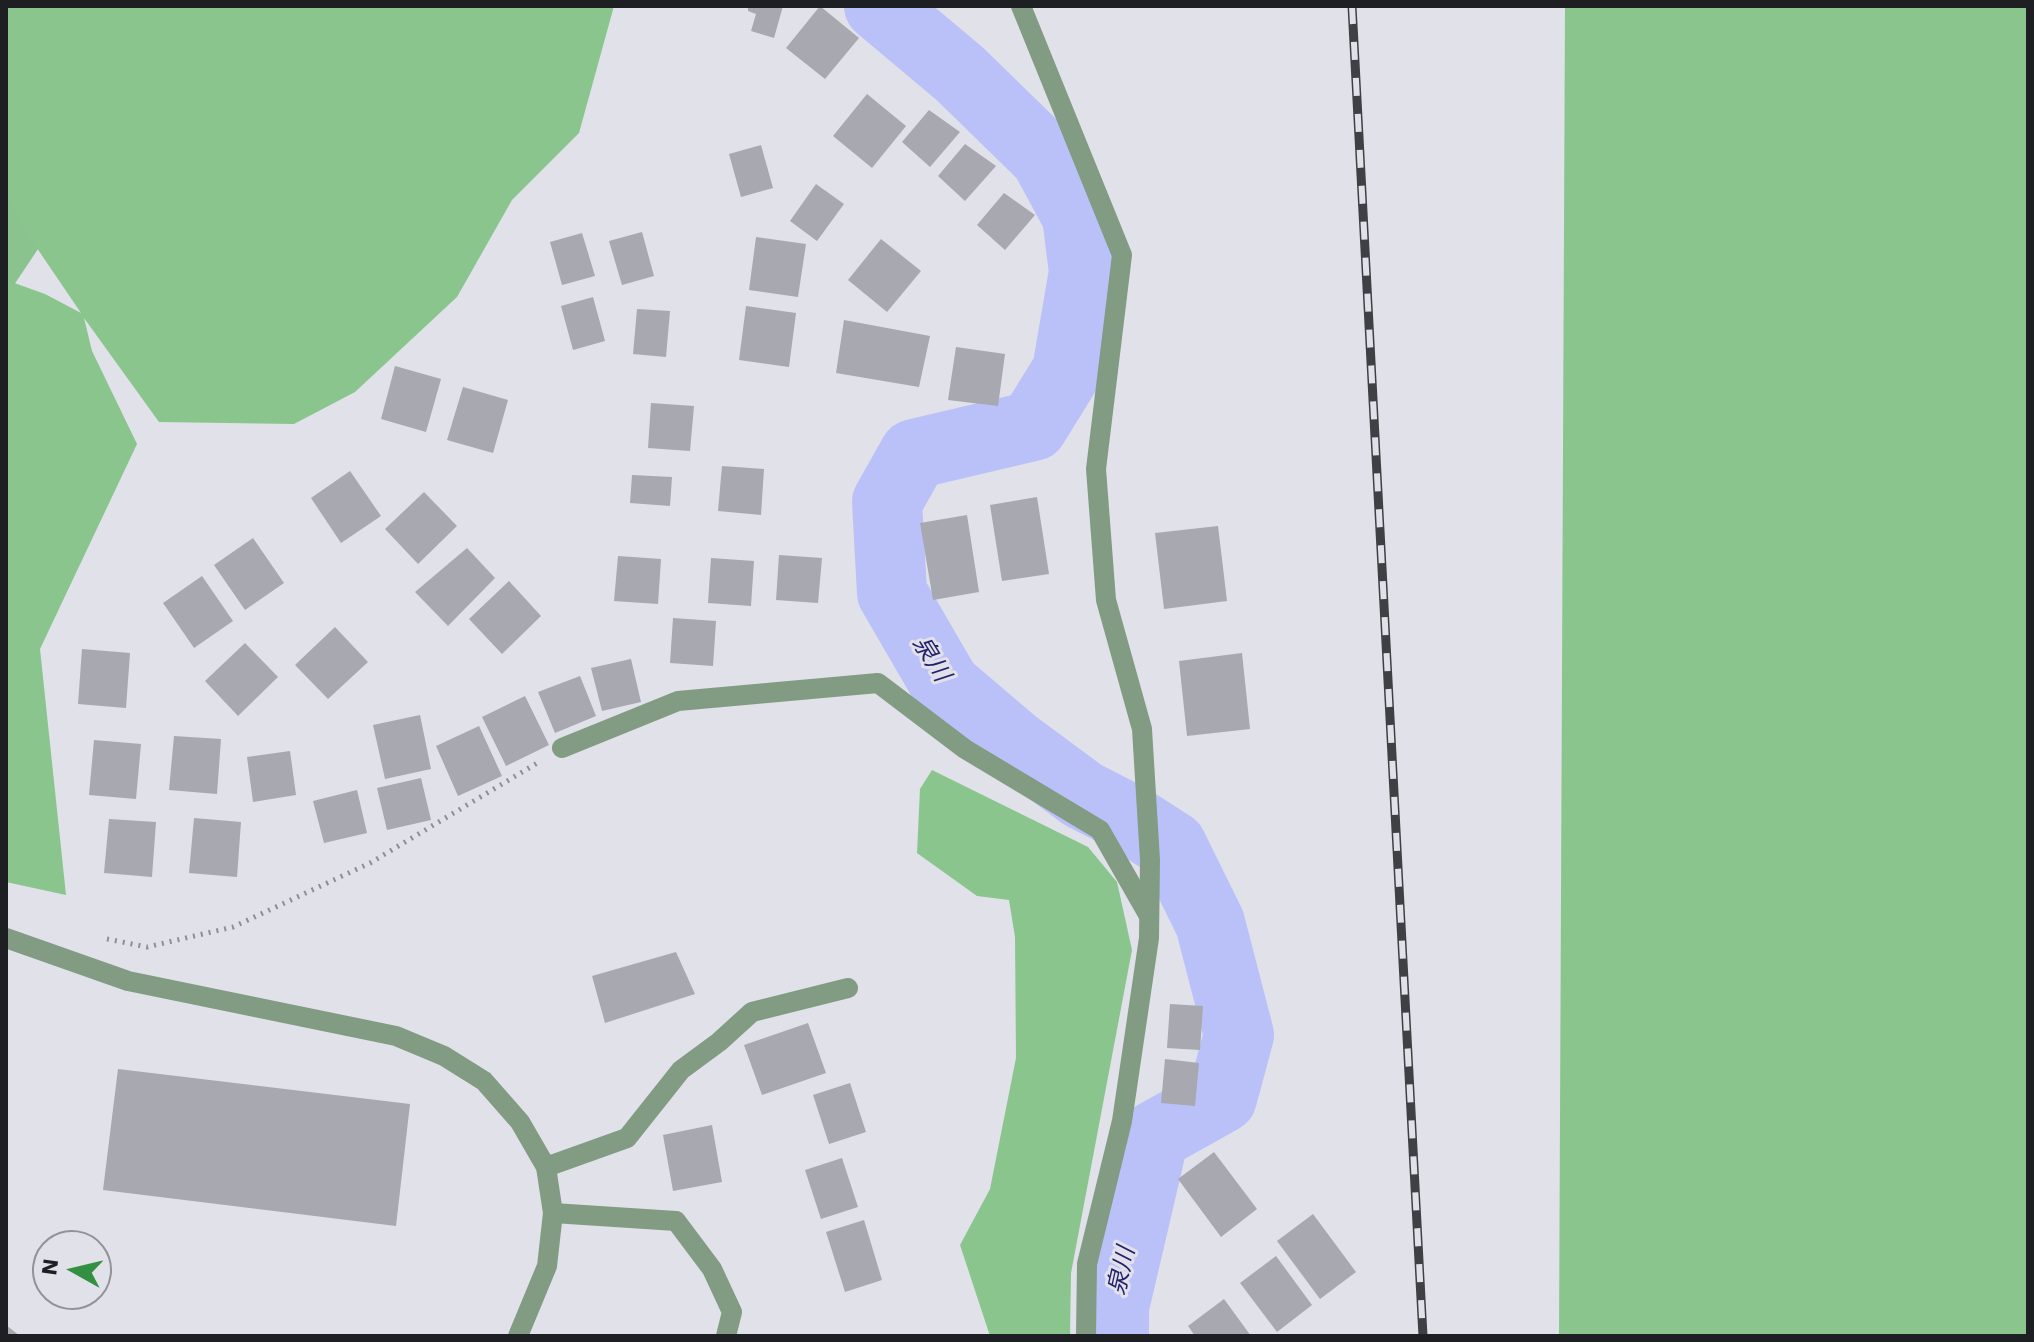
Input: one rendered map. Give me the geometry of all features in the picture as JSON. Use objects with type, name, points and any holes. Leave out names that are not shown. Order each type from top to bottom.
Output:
[{"type":"street","points":[[1021,6],[1122,255],[1096,469],[1106,600],[1142,729],[1148,800],[1149,938],[1122,1121],[1087,1264],[1086,1336]]},
{"type":"street","points":[[562,748],[678,701],[878,683],[965,749],[1100,830],[1149,916]]},
{"type":"street","points":[[6,938],[128,981],[396,1036],[444,1056],[484,1081],[520,1122],[546,1167],[553,1213],[547,1266],[518,1336]]},
{"type":"street","points":[[546,1167],[627,1138],[681,1070],[752,1012],[848,988]]},
{"type":"street","points":[[553,1213],[676,1221],[712,1269],[732,1312],[726,1336]]},
{"type":"path","points":[[105,938],[147,947],[233,927],[370,863],[562,748]]},
{"type":"green space","points":[[6,6],[614,6],[579,133],[512,200],[457,297],[355,392],[294,424],[159,422],[84,318],[92,351],[137,444],[40,649],[66,895],[6,882],[6,280],[45,294],[81,313],[24,229],[6,190]]},
{"type":"green space","points":[[1565,6],[2028,6],[2028,1336],[1559,1336]]},
{"type":"green space","points":[[6,181],[38,249],[8,294],[6,292]]},
{"type":"green space","points":[[932,770],[1088,847],[1117,882],[1132,950],[1071,1273],[1070,1336],[990,1336],[960,1245],[990,1189],[1016,1058],[1015,937],[1009,900],[977,896],[917,853],[920,789]]},
{"type":"building","points":[[748,6],[783,6],[774,38],[751,31],[756,14],[748,11]]},
{"type":"building","points":[[820,6],[859,38],[825,79],[786,48]]},
{"type":"building","points":[[867,94],[906,126],[872,168],[833,136]]},
{"type":"building","points":[[929,110],[960,132],[930,167],[902,142]]},
{"type":"building","points":[[965,144],[996,166],[965,201],[938,176]]},
{"type":"building","points":[[761,145],[773,188],[741,197],[729,154]]},
{"type":"building","points":[[816,184],[844,204],[817,241],[790,221]]},
{"type":"building","points":[[1004,193],[1035,215],[1005,250],[977,225]]},
{"type":"building","points":[[642,232],[654,276],[622,285],[609,241]]},
{"type":"building","points":[[582,233],[595,276],[562,285],[550,242]]},
{"type":"building","points":[[756,237],[806,244],[798,297],[749,290]]},
{"type":"building","points":[[881,239],[921,271],[887,312],[848,280]]},
{"type":"building","points":[[593,297],[605,341],[573,350],[561,306]]},
{"type":"building","points":[[746,306],[796,313],[789,367],[739,360]]},
{"type":"building","points":[[637,309],[670,311],[666,357],[633,354]]},
{"type":"building","points":[[844,320],[930,336],[919,387],[836,373]]},
{"type":"building","points":[[956,347],[1005,354],[998,406],[948,400]]},
{"type":"building","points":[[395,366],[441,379],[426,432],[381,419]]},
{"type":"building","points":[[463,387],[508,400],[493,453],[447,440]]},
{"type":"building","points":[[651,403],[694,406],[690,451],[648,448]]},
{"type":"building","points":[[722,466],[764,469],[761,515],[718,511]]},
{"type":"building","points":[[350,471],[381,516],[341,543],[311,498]]},
{"type":"building","points":[[632,475],[672,477],[670,506],[630,503]]},
{"type":"building","points":[[424,492],[457,526],[418,564],[385,529]]},
{"type":"building","points":[[1037,497],[1049,574],[1002,581],[990,505]]},
{"type":"building","points":[[967,515],[979,592],[933,600],[920,523]]},
{"type":"building","points":[[1218,526],[1227,601],[1164,609],[1155,533]]},
{"type":"building","points":[[253,538],[284,583],[245,610],[214,565]]},
{"type":"building","points":[[467,548],[495,578],[448,626],[415,592]]},
{"type":"building","points":[[779,555],[822,558],[818,603],[776,600]]},
{"type":"building","points":[[618,556],[661,559],[658,604],[614,601]]},
{"type":"building","points":[[711,558],[754,561],[751,606],[708,603]]},
{"type":"building","points":[[202,576],[233,621],[194,648],[163,603]]},
{"type":"building","points":[[509,581],[541,616],[502,654],[469,619]]},
{"type":"building","points":[[673,618],[716,621],[713,666],[670,663]]},
{"type":"building","points":[[335,627],[368,662],[328,699],[295,665]]},
{"type":"building","points":[[245,643],[278,677],[238,716],[205,681]]},
{"type":"building","points":[[82,649],[130,653],[126,708],[78,704]]},
{"type":"building","points":[[1242,653],[1250,729],[1187,736],[1179,661]]},
{"type":"building","points":[[631,659],[641,702],[602,711],[591,668]]},
{"type":"building","points":[[580,676],[596,716],[555,733],[538,692]]},
{"type":"building","points":[[525,696],[549,745],[506,766],[482,717]]},
{"type":"building","points":[[420,715],[431,769],[385,779],[373,725]]},
{"type":"building","points":[[479,726],[502,776],[458,796],[436,746]]},
{"type":"building","points":[[174,736],[221,739],[217,794],[169,790]]},
{"type":"building","points":[[94,740],[141,744],[136,799],[89,795]]},
{"type":"building","points":[[290,751],[296,795],[253,802],[247,757]]},
{"type":"building","points":[[421,778],[431,820],[387,830],[377,788]]},
{"type":"building","points":[[357,790],[367,833],[324,843],[313,801]]},
{"type":"building","points":[[194,818],[241,822],[237,877],[189,873]]},
{"type":"building","points":[[109,819],[156,822],[152,877],[104,873]]},
{"type":"building","points":[[676,952],[695,994],[605,1023],[592,976]]},
{"type":"building","points":[[1170,1004],[1203,1006],[1200,1050],[1167,1048]]},
{"type":"building","points":[[808,1023],[826,1073],[762,1095],[744,1045]]},
{"type":"building","points":[[1165,1059],[1199,1063],[1195,1106],[1161,1103]]},
{"type":"building","points":[[118,1069],[410,1104],[396,1226],[103,1190]]},
{"type":"building","points":[[850,1083],[866,1132],[829,1144],[813,1095]]},
{"type":"building","points":[[712,1125],[722,1182],[673,1191],[663,1135]]},
{"type":"building","points":[[1214,1152],[1257,1209],[1221,1237],[1178,1179]]},
{"type":"building","points":[[842,1158],[858,1207],[821,1219],[805,1170]]},
{"type":"building","points":[[1313,1214],[1356,1272],[1320,1299],[1277,1241]]},
{"type":"building","points":[[864,1220],[882,1280],[845,1292],[826,1232]]},
{"type":"building","points":[[1276,1256],[1312,1305],[1277,1332],[1240,1283]]},
{"type":"building","points":[[1224,1299],[1251,1336],[1195,1336],[1188,1326]]},
{"type":"building","points":[[6,1325],[20,1336],[6,1336]]},
{"type":"waterway","name":"泉川","points":[[879,6],[960,74],[1045,157],[1077,216],[1084,272],[1067,371],[1033,426],[914,454],[887,502],[892,593],[946,686],[1014,744],[1083,795],[1130,819],[1172,846],[1210,923],[1239,1035],[1222,1098],[1154,1136],[1114,1307],[1114,1336]]},
{"type":"railway","points":[[1352,6],[1423,1336]]}]
